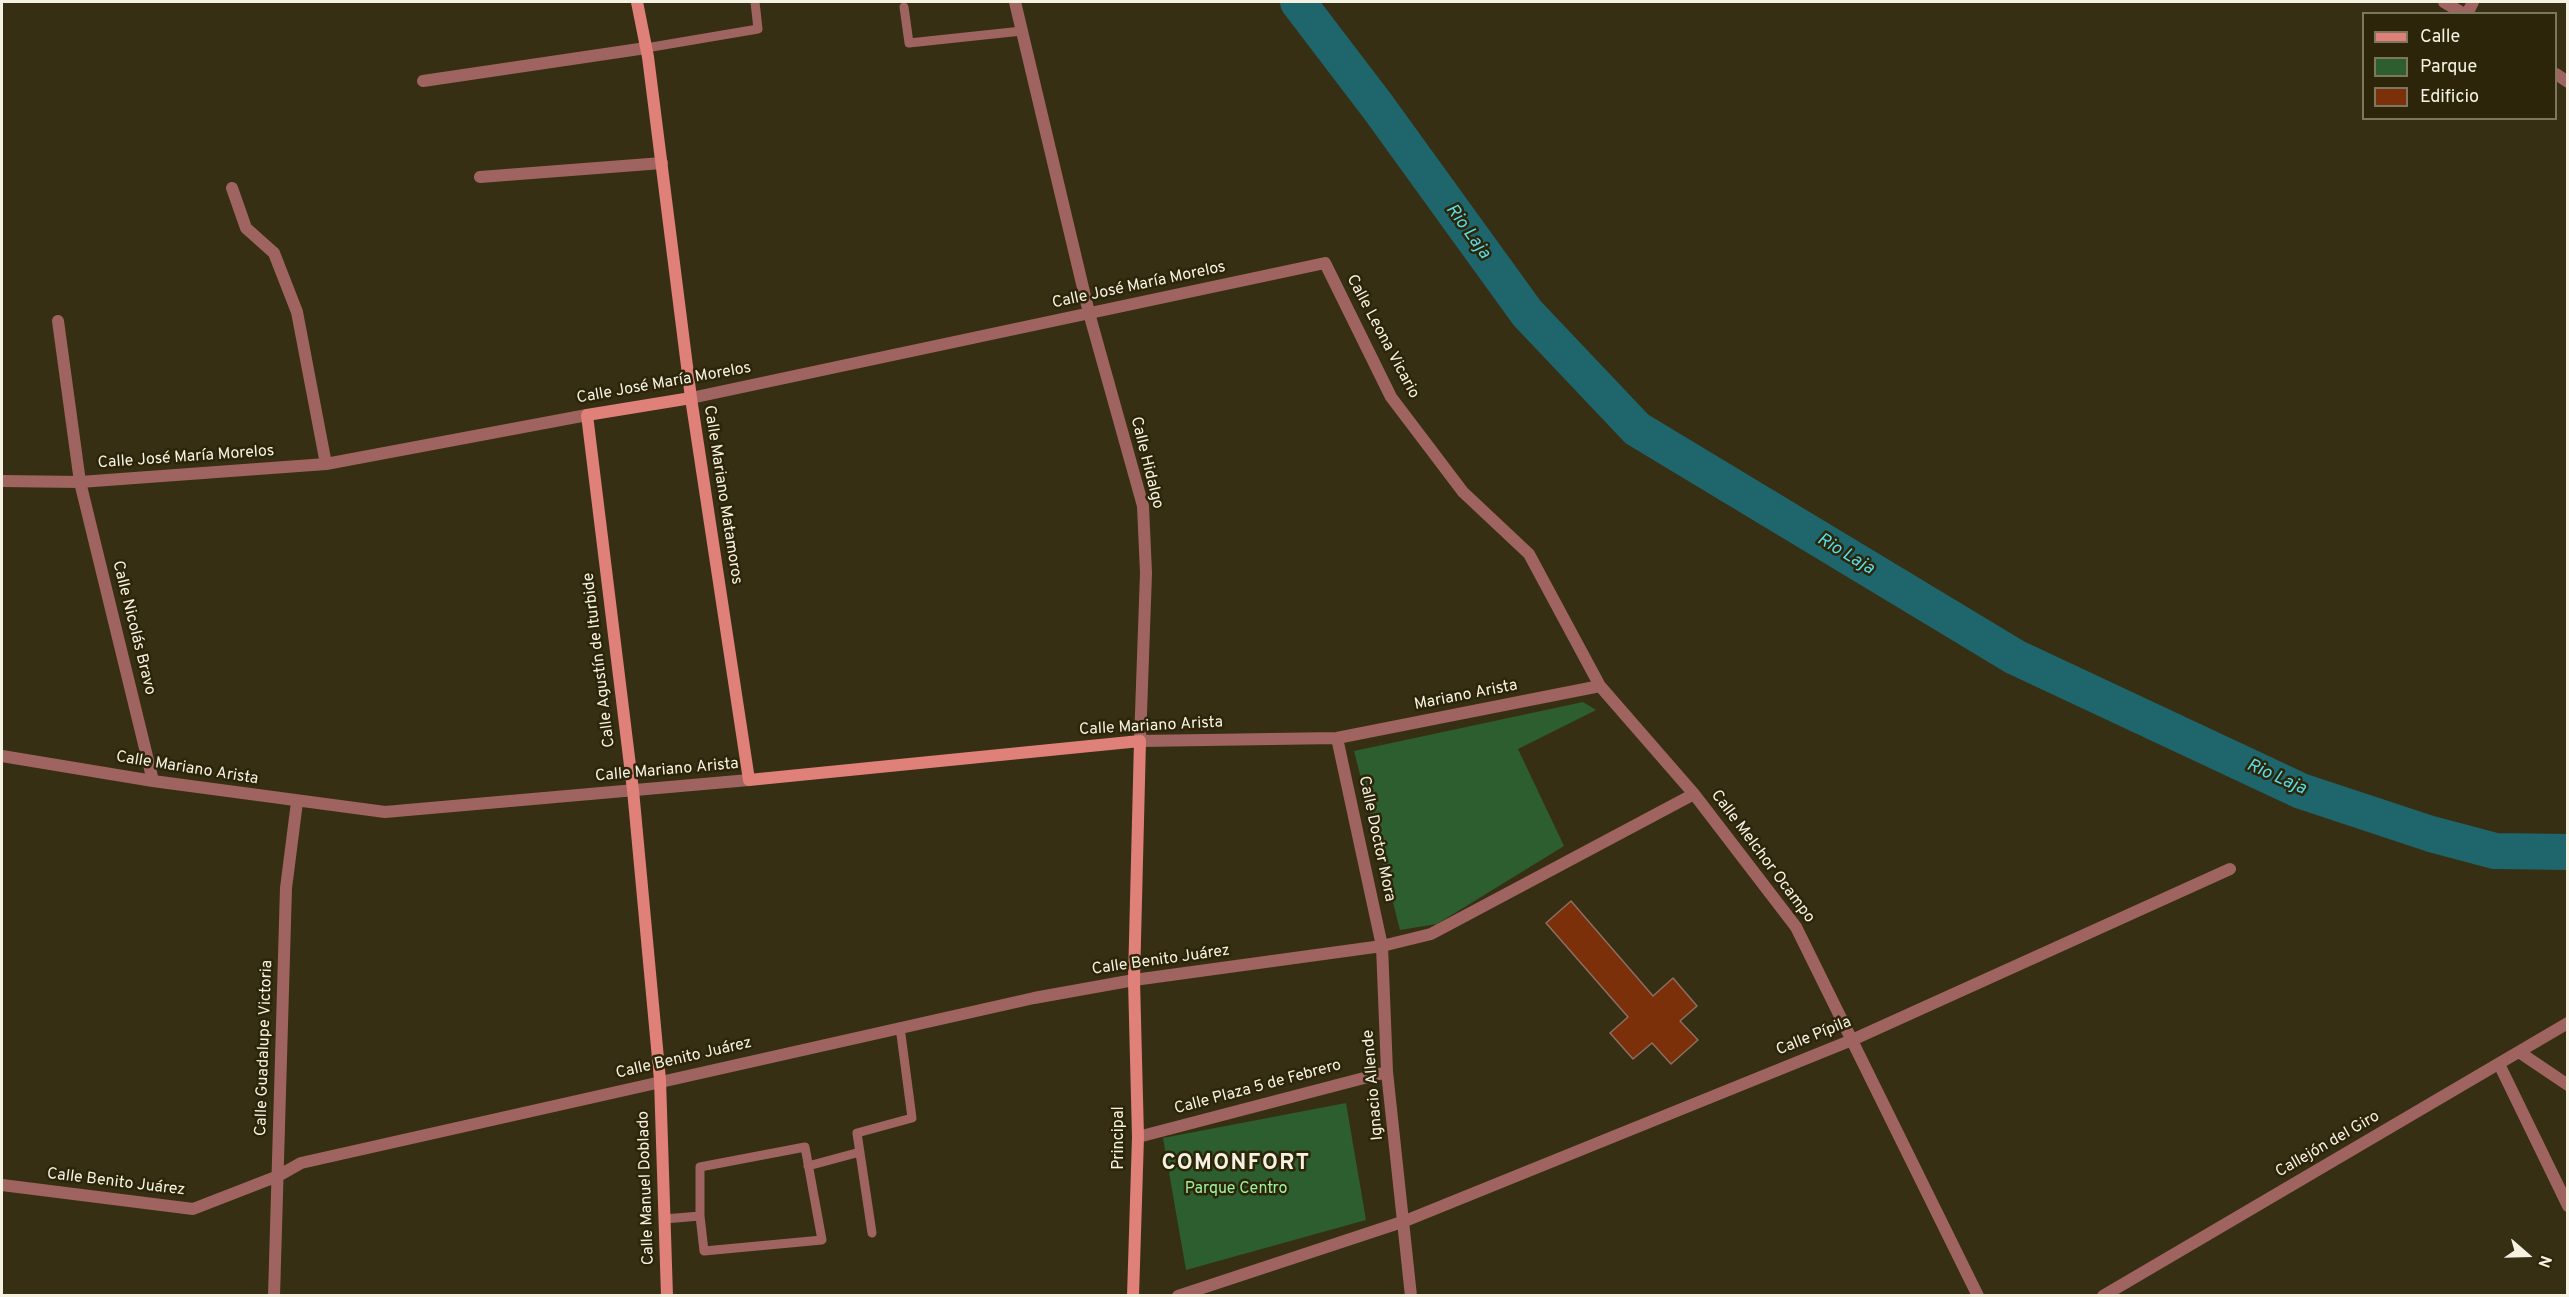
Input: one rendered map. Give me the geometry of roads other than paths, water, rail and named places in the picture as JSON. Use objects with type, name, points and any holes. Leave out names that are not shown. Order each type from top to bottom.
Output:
[{"type":"street","name":"Calle Mariano Matamoros","points":[[637,2],[646,48],[662,163],[691,398],[749,780]]},
{"type":"street","name":"Calle Hidalgo","points":[[1015,2],[1089,313],[1143,506],[1146,573],[1134,980]]},
{"type":"street","points":[[2444,2],[2462,12]]},
{"type":"street","points":[[423,81],[646,48]]},
{"type":"street","points":[[480,177],[662,163]]},
{"type":"street","points":[[232,188],[246,228],[274,253],[297,312],[326,464]]},
{"type":"street","name":"Calle José María Morelos","points":[[2,481],[81,482],[326,464],[691,398],[1325,263]]},
{"type":"street","name":"Calle Leona Vicario","points":[[1325,263],[1391,398],[1463,492],[1529,555],[1600,686]]},
{"type":"street","name":"Calle Nicolás Bravo","points":[[58,321],[81,482],[153,781]]},
{"type":"street","name":"Calle Agustín de Iturbide","points":[[587,415],[633,790],[660,1080]]},
{"type":"street","name":"Mariano Arista","points":[[1338,738],[1600,686]]},
{"type":"street","name":"Calle Melchor Ocampo","points":[[1600,686],[1694,794],[1796,927],[1978,1296]]},
{"type":"street","name":"Calle Mariano Arista","points":[[2,756],[153,781],[385,812],[749,780],[1140,741],[1338,738]]},
{"type":"street","name":"Calle Doctor Mora","points":[[1338,738],[1382,946]]},
{"type":"street","name":"Calle Benito Juárez","points":[[2,1185],[193,1209],[278,1176],[301,1163],[660,1080],[1034,998],[1134,980],[1382,946],[1431,934],[1694,794]]},
{"type":"street","name":"Calle Guadalupe Victoria","points":[[274,1296],[286,888],[297,802]]},
{"type":"street","name":"Calle Pípila","points":[[1405,1221],[1852,1040],[2230,869]]},
{"type":"street","name":"Ignacio Allende","points":[[1382,946],[1387,1072],[1405,1221],[1411,1296]]},
{"type":"street","name":"Principal","points":[[1133,1296],[1138,1137],[1134,980]]},
{"type":"street","name":"Callejón del Giro","points":[[2103,1296],[2568,1023]]},
{"type":"street","points":[[2519,1052],[2568,1085]]},
{"type":"street","points":[[2499,1064],[2568,1206]]},
{"type":"street","name":"Calle Plaza 5 de Febrero","points":[[1138,1137],[1387,1072]]},
{"type":"street","name":"Calle Manuel Doblado","points":[[660,1080],[667,1296]]},
{"type":"street","points":[[1178,1296],[1405,1221]]},
{"type":"lane","points":[[646,48],[758,29],[755,2]]},
{"type":"lane","points":[[904,7],[909,43],[1022,31]]},
{"type":"lane","points":[[872,1233],[857,1133],[912,1118],[900,1027]]},
{"type":"lane","points":[[805,1147],[822,1240],[704,1251],[700,1216],[700,1167],[805,1147]]},
{"type":"lane","points":[[808,1166],[860,1152]]},
{"type":"lane","points":[[664,1219],[700,1216]]},
{"type":"waterway","name":"Rio Laja","points":[[1298,2],[1378,107],[1527,313],[1637,429],[2015,657],[2301,791],[2431,834],[2495,851],[2568,852]]},
{"type":"district","name":"COMONFORT","points":[[1236,1165]]},
{"type":"park label","name":"Parque Centro","points":[[1236,1190]]}]
